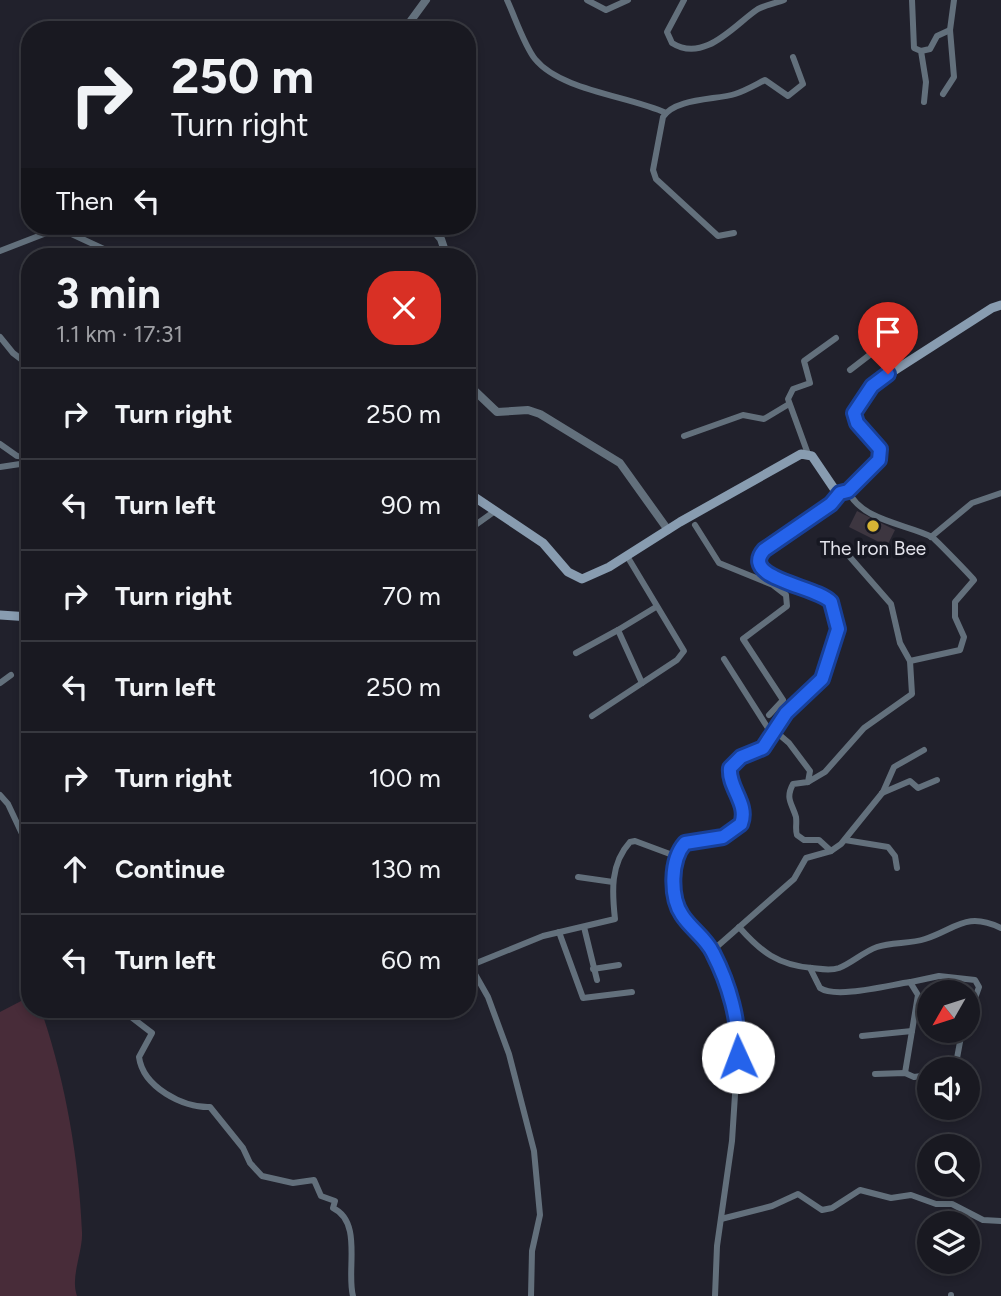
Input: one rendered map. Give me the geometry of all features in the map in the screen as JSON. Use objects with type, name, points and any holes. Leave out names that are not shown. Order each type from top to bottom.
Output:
[{"type":"main road","points":[[476,498],[543,543],[565,569],[577,578],[594,575],[791,458],[808,454],[830,486],[844,492],[881,455],[878,446],[857,423],[854,413],[872,386],[992,308],[1001,305]]},
{"type":"main road","points":[[0,615],[21,616]]},
{"type":"street","points":[[411,21],[426,0]]},
{"type":"street","points":[[507,0],[530,52],[541,65],[593,91],[622,96],[666,113],[694,101],[736,94],[765,80],[788,96],[803,84],[793,57]]},
{"type":"street","points":[[587,0],[607,10],[628,0]]},
{"type":"street","points":[[684,0],[670,23],[667,35],[675,45],[691,48],[727,36],[758,9],[784,0]]},
{"type":"street","points":[[912,0],[916,32],[914,48],[921,51],[930,49],[937,36],[950,30]]},
{"type":"street","points":[[943,94],[954,77],[950,30],[954,0]]},
{"type":"street","points":[[921,51],[926,82],[924,102]]},
{"type":"street","points":[[666,113],[653,170],[656,179],[719,236],[734,233]]},
{"type":"street","points":[[0,251],[44,235]]},
{"type":"street","points":[[74,235],[102,248]]},
{"type":"street","points":[[0,337],[21,359]]},
{"type":"street","points":[[808,454],[789,404],[793,389],[810,383],[804,361],[836,338]]},
{"type":"street","points":[[870,338],[888,374]]},
{"type":"street","points":[[850,370],[876,351]]},
{"type":"street","points":[[476,392],[497,412],[528,410],[540,414],[615,459],[668,530]]},
{"type":"street","points":[[684,436],[743,415],[764,419],[789,404]]},
{"type":"street","points":[[0,444],[21,456]]},
{"type":"street","points":[[0,467],[21,463]]},
{"type":"street","points":[[762,572],[758,560],[764,550],[844,492],[853,502],[870,512],[931,537],[972,577],[974,583],[958,595],[955,602],[955,617],[964,637],[960,650],[910,661]]},
{"type":"street","points":[[931,537],[972,503],[1001,493]]},
{"type":"street","points":[[476,525],[495,511]]},
{"type":"street","points":[[695,525],[719,563],[782,590],[788,602],[785,609],[743,639],[783,700],[769,715]]},
{"type":"street","points":[[592,716],[677,660],[684,652],[627,556]]},
{"type":"street","points":[[831,851],[819,840],[801,839],[796,833],[796,818],[789,805],[793,783],[808,782],[825,772],[864,728],[912,694],[910,661],[900,643],[891,604],[849,556]]},
{"type":"street","points":[[757,580],[762,572]]},
{"type":"street","points":[[715,1296],[715,1266],[732,1141],[739,1033],[712,951],[679,909],[674,891],[678,856],[685,843],[723,837],[741,824],[744,812],[730,782],[730,768],[741,757],[763,748],[786,713],[822,679],[835,648],[838,619],[835,609],[825,595],[762,572]]},
{"type":"street","points":[[576,653],[656,607]]},
{"type":"street","points":[[618,630],[642,683]]},
{"type":"street","points":[[724,659],[774,733],[809,769],[808,782]]},
{"type":"street","points":[[0,683],[11,675]]},
{"type":"street","points":[[712,951],[794,879],[806,858],[831,851],[845,840],[882,793],[894,767],[923,750]]},
{"type":"street","points":[[882,793],[910,781],[918,788],[937,780]]},
{"type":"street","points":[[0,795],[8,804],[21,832]]},
{"type":"street","points":[[845,840],[888,847],[895,856],[897,868]]},
{"type":"street","points":[[476,960],[542,936],[615,919],[613,882],[620,856],[630,842],[635,841],[678,856]]},
{"type":"street","points":[[578,877],[613,882]]},
{"type":"street","points":[[739,927],[754,945],[772,958],[791,966],[810,968],[840,968],[878,947],[924,940],[968,920],[1001,928]]},
{"type":"street","points":[[583,928],[597,980]]},
{"type":"street","points":[[559,932],[583,998],[632,992]]},
{"type":"street","points":[[593,969],[619,965]]},
{"type":"street","points":[[810,968],[820,988],[837,994],[917,981]]},
{"type":"street","points":[[920,980],[939,976],[975,980]]},
{"type":"street","points":[[476,977],[488,998],[511,1059],[534,1151],[541,1215],[533,1251],[531,1296]]},
{"type":"street","points":[[905,1073],[918,993],[911,982]]},
{"type":"street","points":[[132,1018],[152,1033],[139,1057],[143,1070],[156,1087],[179,1102],[210,1107],[243,1148],[250,1163],[262,1175],[293,1183],[314,1180],[321,1196],[334,1200],[333,1208],[345,1219],[352,1242],[349,1267],[353,1296]]},
{"type":"street","points":[[862,1036],[912,1031]]},
{"type":"street","points":[[875,1074],[905,1073],[917,1076]]},
{"type":"street","points":[[721,1219],[772,1206],[795,1194],[801,1194],[817,1209],[830,1209],[860,1190],[894,1198],[911,1195],[936,1204],[952,1204],[983,1220],[1001,1221]]},
{"type":"shaded area","points":[[21,1001],[21,1018],[44,1018],[50,1036],[69,1120],[78,1176],[82,1232],[75,1281],[77,1296],[0,1296],[0,1012]]},
{"type":"building","name":"The Iron Bee","points":[[857,511],[895,530],[887,546],[849,527]]},
{"type":"place","name":"The Iron Bee","points":[[873,526]]},
{"type":"route","points":[[738,1057],[739,1033],[736,1016],[715,956],[682,915],[677,904],[674,891],[675,868],[681,847],[685,843],[723,837],[741,824],[744,812],[730,782],[730,768],[741,757],[763,748],[786,713],[816,687],[828,668],[838,629],[838,619],[831,602],[825,595],[814,590],[768,576],[762,572],[758,560],[760,554],[770,545],[831,504],[840,493],[848,491],[879,460],[880,449],[857,423],[854,413],[872,386],[888,374]]}]
